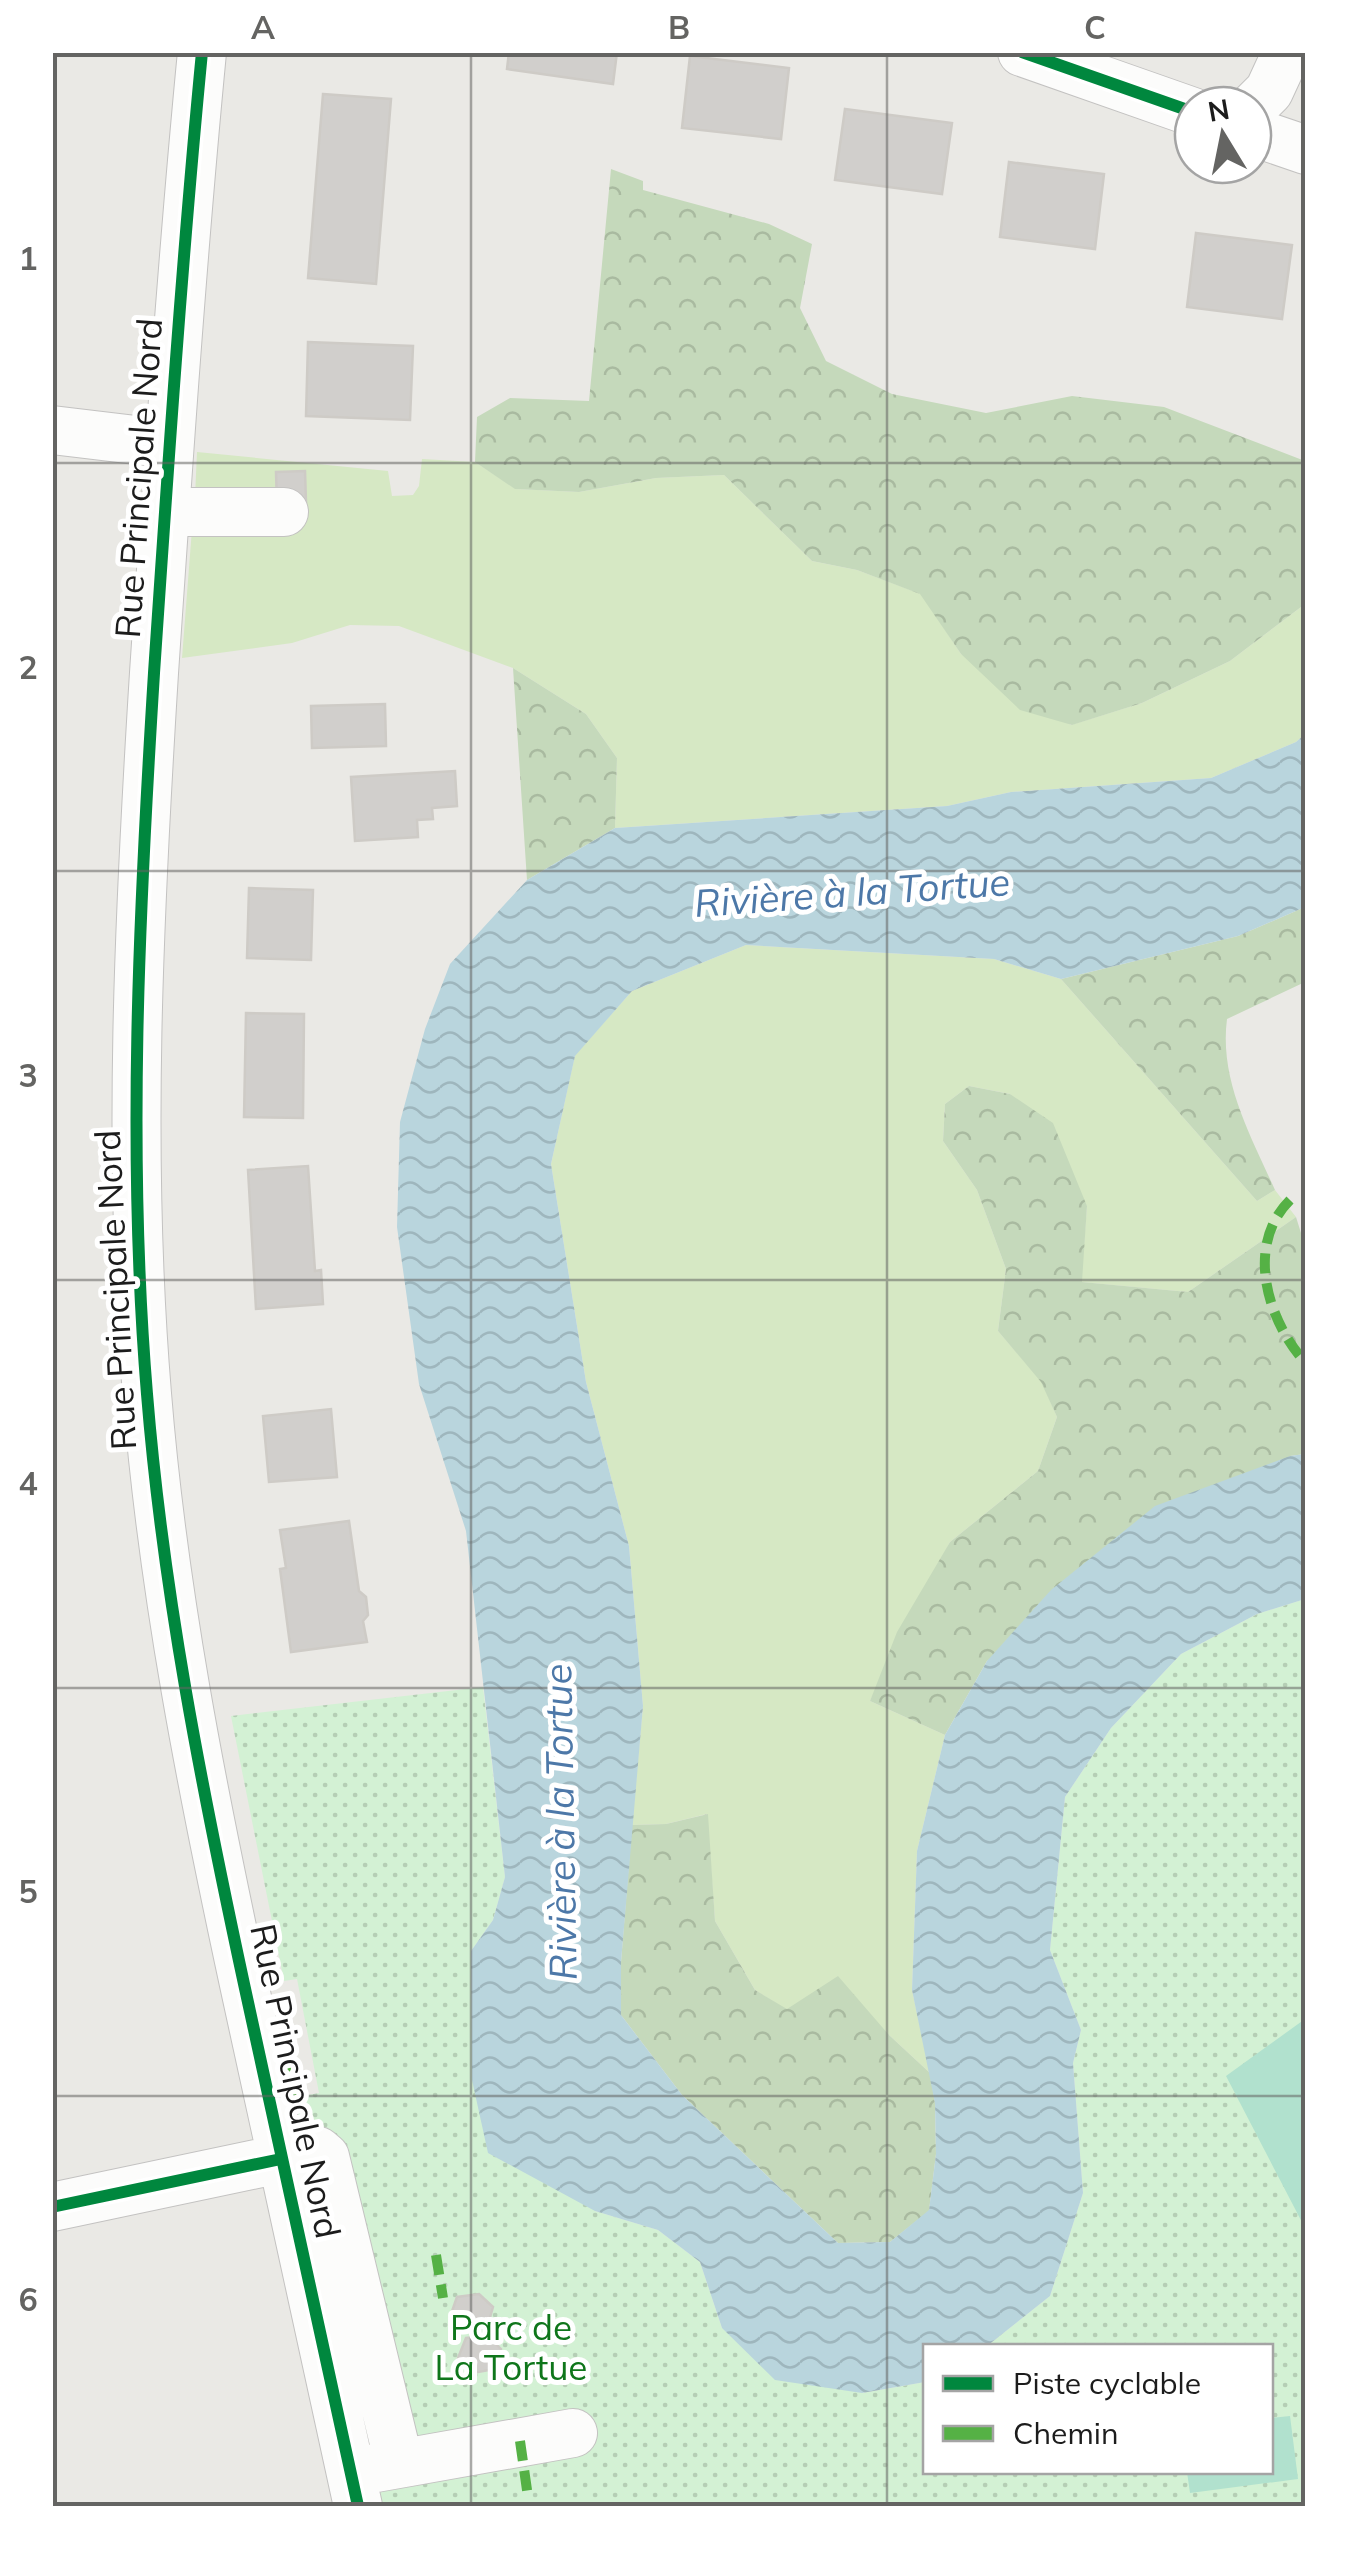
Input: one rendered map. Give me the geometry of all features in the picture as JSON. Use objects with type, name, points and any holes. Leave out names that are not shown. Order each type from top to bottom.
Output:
[{"type":"street","name":"Rue Principale Nord","points":[[202,52],[168,444],[146,807],[137,1064],[137,1218],[146,1393],[164,1545],[198,1762],[355,2490]]},
{"type":"street","points":[[1022,52],[1173,105]]},
{"type":"street","points":[[1272,85],[1287,52]]},
{"type":"street","points":[[1273,139],[1306,150]]},
{"type":"street","points":[[52,430],[168,444]]},
{"type":"street","points":[[164,512],[284,512]]},
{"type":"street","points":[[52,2207],[318,2151],[325,2158],[400,2463]]},
{"type":"street","points":[[355,2490],[400,2463],[573,2432]]},
{"type":"green space","points":[[611,169],[643,181],[643,190],[769,224],[812,244],[800,308],[826,361],[892,394],[986,413],[1072,396],[1164,407],[1305,461],[1305,604],[1230,661],[1142,703],[1072,725],[1020,710],[961,654],[920,594],[857,570],[812,561],[724,475],[656,478],[579,492],[515,489],[475,462],[477,417],[510,398],[589,401]]},
{"type":"green space","points":[[197,452],[388,471],[392,496],[413,495],[419,486],[422,459],[475,462],[516,489],[579,492],[656,478],[724,475],[812,561],[857,570],[921,594],[961,654],[1071,725],[1142,703],[1230,661],[1305,604],[1305,734],[1296,742],[1211,778],[1011,792],[947,806],[615,828],[617,758],[586,714],[513,668],[399,626],[350,625],[292,643],[182,658],[192,529],[305,515],[304,471],[276,472],[277,498],[195,497]]},
{"type":"green space","points":[[513,668],[586,714],[617,758],[615,828],[527,880]]},
{"type":"green space","points":[[1305,907],[1305,982],[1227,1019],[1232,1086],[1275,1190],[1257,1201],[1061,979],[1238,936]]},
{"type":"green space","points":[[746,945],[994,959],[1061,979],[1257,1201],[1275,1190],[1296,1217],[1188,1292],[1081,1282],[1087,1206],[1010,1094],[969,1086],[945,1104],[943,1141],[977,1190],[1006,1269],[998,1331],[1042,1382],[1057,1417],[1038,1471],[950,1542],[870,1701],[945,1735],[917,1851],[912,1990],[930,2073],[889,2035],[787,2010],[755,1990],[715,1921],[707,1814],[666,1824],[632,1825],[643,1706],[629,1546],[586,1382],[551,1164],[575,1055],[632,991]]},
{"type":"green space","points":[[969,1086],[1010,1094],[1053,1123],[1087,1206],[1082,1282],[1188,1292],[1296,1217],[1306,1249],[1305,1454],[1290,1456],[987,1661],[945,1735],[870,1701],[897,1632],[950,1542],[1038,1471],[1057,1417],[1041,1382],[998,1331],[1006,1269],[977,1190],[943,1141],[945,1104]]},
{"type":"green space","name":"Parc de La Tortue","points":[[1305,1599],[1305,2506],[382,2506],[292,2098],[319,2093],[297,1979],[284,1981],[231,1716],[483,1687],[505,1877],[493,1920],[471,1951],[595,2211],[658,2230],[700,2262],[722,2328],[862,2393],[923,2382],[923,2474],[1273,2474],[1273,2344],[990,2344],[1050,2296],[1083,2193],[1073,2063],[1081,2030],[1050,1950],[1065,1797],[1111,1728],[1181,1654],[1257,1614]]},
{"type":"green space","points":[[708,1814],[715,1921],[755,1990],[787,2009],[838,1976],[889,2035],[930,2073],[936,2154],[929,2211],[890,2242],[838,2243],[682,2095],[621,2015],[621,1962],[632,1825],[666,1824]]},
{"type":"green space","points":[[1305,2019],[1305,2228],[1226,2076]]},
{"type":"green space","points":[[1290,2416],[1298,2479],[1190,2493],[1187,2474],[1273,2474],[1273,2418]]},
{"type":"water","name":"Rivière à la Tortue","points":[[1305,734],[1305,907],[1238,936],[1061,979],[994,959],[746,945],[632,991],[575,1056],[551,1164],[586,1382],[629,1546],[643,1706],[621,1962],[621,2015],[682,2095],[838,2243],[890,2242],[929,2210],[936,2154],[935,2103],[912,1990],[917,1851],[945,1735],[987,1661],[1051,1590],[1155,1506],[1290,1456],[1305,1454],[1305,1599],[1257,1614],[1181,1654],[1111,1728],[1065,1797],[1050,1950],[1081,2030],[1073,2063],[1083,2193],[1050,2296],[990,2344],[923,2344],[923,2382],[862,2393],[775,2380],[722,2328],[700,2262],[658,2230],[595,2211],[488,2153],[472,2080],[471,1951],[493,1920],[505,1877],[466,1531],[419,1384],[397,1227],[400,1122],[425,1029],[450,964],[527,880],[615,828],[947,806],[1011,792],[1211,778],[1296,742]]},
{"type":"building","points":[[509,52],[617,52],[613,84],[507,69]]},
{"type":"building","points":[[690,56],[789,68],[781,139],[682,128]]},
{"type":"building","points":[[323,94],[391,99],[376,284],[308,278]]},
{"type":"building","points":[[845,109],[952,123],[942,194],[835,180]]},
{"type":"building","points":[[1009,162],[1104,174],[1095,249],[1000,237]]},
{"type":"building","points":[[1196,233],[1292,245],[1282,319],[1187,307]]},
{"type":"building","points":[[308,342],[413,346],[410,420],[306,416]]},
{"type":"building","points":[[305,471],[306,502],[277,504],[276,472]]},
{"type":"building","points":[[385,704],[386,746],[312,748],[311,706]]},
{"type":"building","points":[[455,771],[457,806],[432,808],[433,819],[417,820],[418,837],[355,841],[351,777]]},
{"type":"building","points":[[249,888],[313,890],[311,960],[247,958]]},
{"type":"building","points":[[246,1013],[304,1014],[303,1118],[244,1117]]},
{"type":"building","points":[[308,1166],[315,1271],[321,1270],[323,1304],[256,1309],[248,1170]]},
{"type":"building","points":[[331,1409],[337,1477],[269,1482],[263,1416]]},
{"type":"building","points":[[349,1521],[359,1591],[366,1597],[368,1615],[363,1621],[367,1642],[291,1652],[280,1569],[286,1568],[280,1530]]},
{"type":"building","points":[[479,2294],[493,2307],[487,2328],[464,2332],[450,2317],[457,2297]]},
{"type":"building","points":[[488,2336],[501,2349],[495,2369],[473,2373],[458,2358],[466,2338]]},
{"type":"marked path","points":[[1290,1200],[1268,1239],[1266,1283],[1281,1327],[1306,1363]]},
{"type":"marked path","points":[[284,2034],[300,2106]]},
{"type":"marked path","points":[[436,2255],[443,2298]]},
{"type":"marked path","points":[[520,2441],[528,2497]]},
{"type":"cycle path","points":[[202,52],[170,440],[144,853],[136,1124],[141,1304],[163,1543],[199,1764],[358,2506]]},
{"type":"cycle path","points":[[1022,52],[1173,105]]},
{"type":"cycle path","points":[[52,2207],[281,2159]]}]
